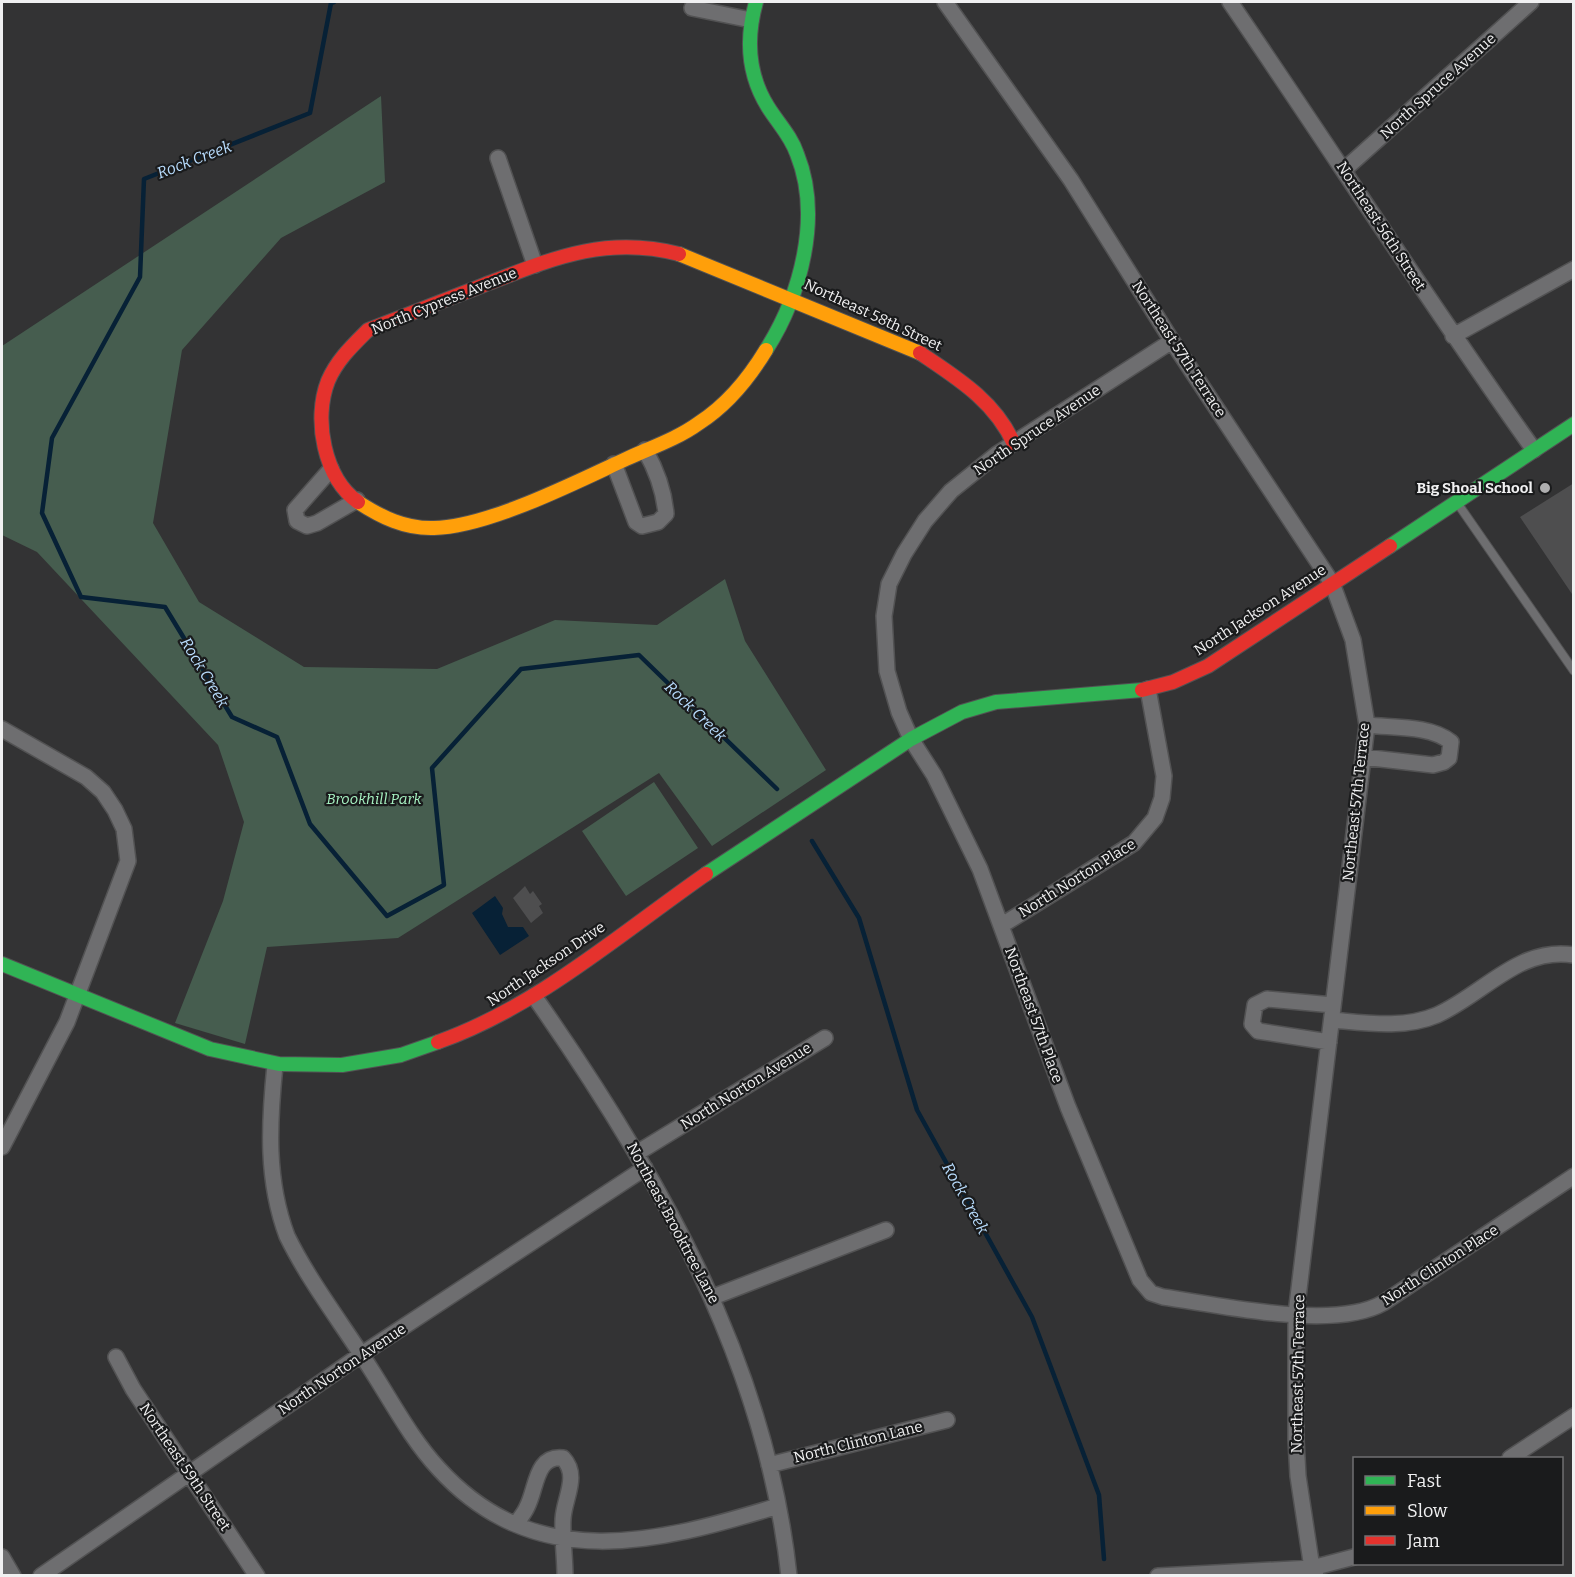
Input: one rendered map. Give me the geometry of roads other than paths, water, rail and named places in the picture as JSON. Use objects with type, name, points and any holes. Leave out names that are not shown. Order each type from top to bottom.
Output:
[{"type":"street","points":[[692,8],[751,20],[756,2]]},
{"type":"street","name":"Northeast 57th Terrace","points":[[945,2],[1071,180],[1172,341],[1332,583],[1353,640],[1367,725],[1296,1314],[1298,1476],[1314,1572]]},
{"type":"street","name":"Northeast 56th Street","points":[[1230,2],[1345,170],[1453,336],[1534,450]]},
{"type":"street","name":"North Spruce Avenue","points":[[1345,170],[1531,2]]},
{"type":"street","name":"Northeast 58th Street","points":[[751,20],[750,52],[758,86],[768,107],[789,135],[798,156],[807,189],[808,224],[805,247],[791,298],[920,353],[940,364],[968,385],[993,410],[1007,428],[1014,444]]},
{"type":"street","name":"North Cypress Avenue","points":[[498,158],[535,265]]},
{"type":"street","name":"North Cypress Avenue","points":[[628,246],[661,249],[692,257],[791,298],[763,356],[729,398],[687,432],[499,512],[438,528],[405,526],[375,513],[357,500],[331,469],[321,435],[321,415],[330,375],[346,350],[368,330],[564,254],[596,248],[628,246]]},
{"type":"street","points":[[1453,336],[1574,269]]},
{"type":"street","name":"North Spruce Avenue","points":[[911,739],[899,712],[887,671],[884,638],[889,584],[914,537],[938,506],[966,478],[1172,341]]},
{"type":"street","name":"North Jackson Avenue","points":[[807,807],[940,722],[994,702],[1148,689],[1179,680],[1208,666],[1574,424]]},
{"type":"street","points":[[614,464],[636,522],[642,526],[658,522],[666,514],[664,496],[657,471],[645,450]]},
{"type":"street","points":[[331,469],[300,501],[295,510],[297,521],[307,526],[317,523],[357,500]]},
{"type":"street","name":"North Norton Place","points":[[1002,925],[1134,843],[1155,818],[1162,798],[1164,776],[1148,689]]},
{"type":"street","points":[[1363,757],[1433,765],[1444,762],[1451,750],[1451,742],[1444,736],[1419,730],[1367,725]]},
{"type":"street","points":[[2,729],[95,784],[115,810],[124,829],[128,861],[67,1022],[2,1147]]},
{"type":"street","name":"Northeast 57th Place","points":[[911,739],[934,775],[963,831],[1002,925],[1068,1107],[1140,1280],[1151,1293]]},
{"type":"street","name":"North Jackson Drive","points":[[2,964],[210,1050],[275,1065],[318,1068],[388,1059],[461,1035],[534,996],[726,859],[807,807]]},
{"type":"street","points":[[1329,1042],[1258,1031],[1252,1024],[1252,1012],[1255,1005],[1266,999],[1390,1024],[1427,1018],[1446,1010],[1527,959],[1546,953],[1568,954]]},
{"type":"street","name":"Northeast Brooktree Lane","points":[[534,996],[637,1154],[713,1297],[737,1357],[769,1465],[789,1575]]},
{"type":"street","name":"North Norton Avenue","points":[[637,1154],[825,1038]]},
{"type":"street","points":[[275,1065],[270,1113],[270,1151],[278,1211],[296,1255],[362,1354],[408,1429],[440,1470],[493,1513],[525,1529],[565,1540],[595,1543],[653,1537],[778,1506]]},
{"type":"street","name":"North Norton Avenue","points":[[41,1575],[362,1354],[645,1168]]},
{"type":"street","name":"North Clinton Place","points":[[1151,1293],[1163,1297],[1296,1314],[1344,1316],[1374,1309],[1574,1176]]},
{"type":"street","points":[[713,1297],[886,1230]]},
{"type":"street","name":"Northeast 59th Street","points":[[116,1357],[133,1389],[257,1575]]},
{"type":"street","points":[[1512,1457],[1574,1416]]},
{"type":"street","name":"North Clinton Lane","points":[[769,1465],[947,1420]]},
{"type":"street","points":[[517,1523],[527,1507],[542,1464],[553,1457],[563,1458],[570,1466],[571,1480],[563,1519],[565,1575]]},
{"type":"street","points":[[2,1557],[13,1575]]},
{"type":"street","points":[[1158,1575],[1314,1572],[1353,1557]]},
{"type":"lane","points":[[1455,501],[1574,671]]},
{"type":"water","points":[[495,896],[503,908],[502,914],[508,927],[523,927],[529,936],[500,955],[472,913]]},
{"type":"waterway","name":"Rock Creek","points":[[334,2],[331,3],[310,113],[144,179],[140,277],[52,438],[42,513],[81,597],[165,607],[232,717],[277,737],[310,824],[387,916],[444,885],[432,768],[521,669],[639,655],[777,789]]},
{"type":"waterway","name":"Rock Creek","points":[[812,841],[859,918],[917,1110],[1032,1317],[1099,1495],[1104,1559]]},
{"type":"place","name":"Big Shoal School","points":[[1545,488]]},
{"type":"park label","name":"Brookhill Park","points":[[374,799]]}]
